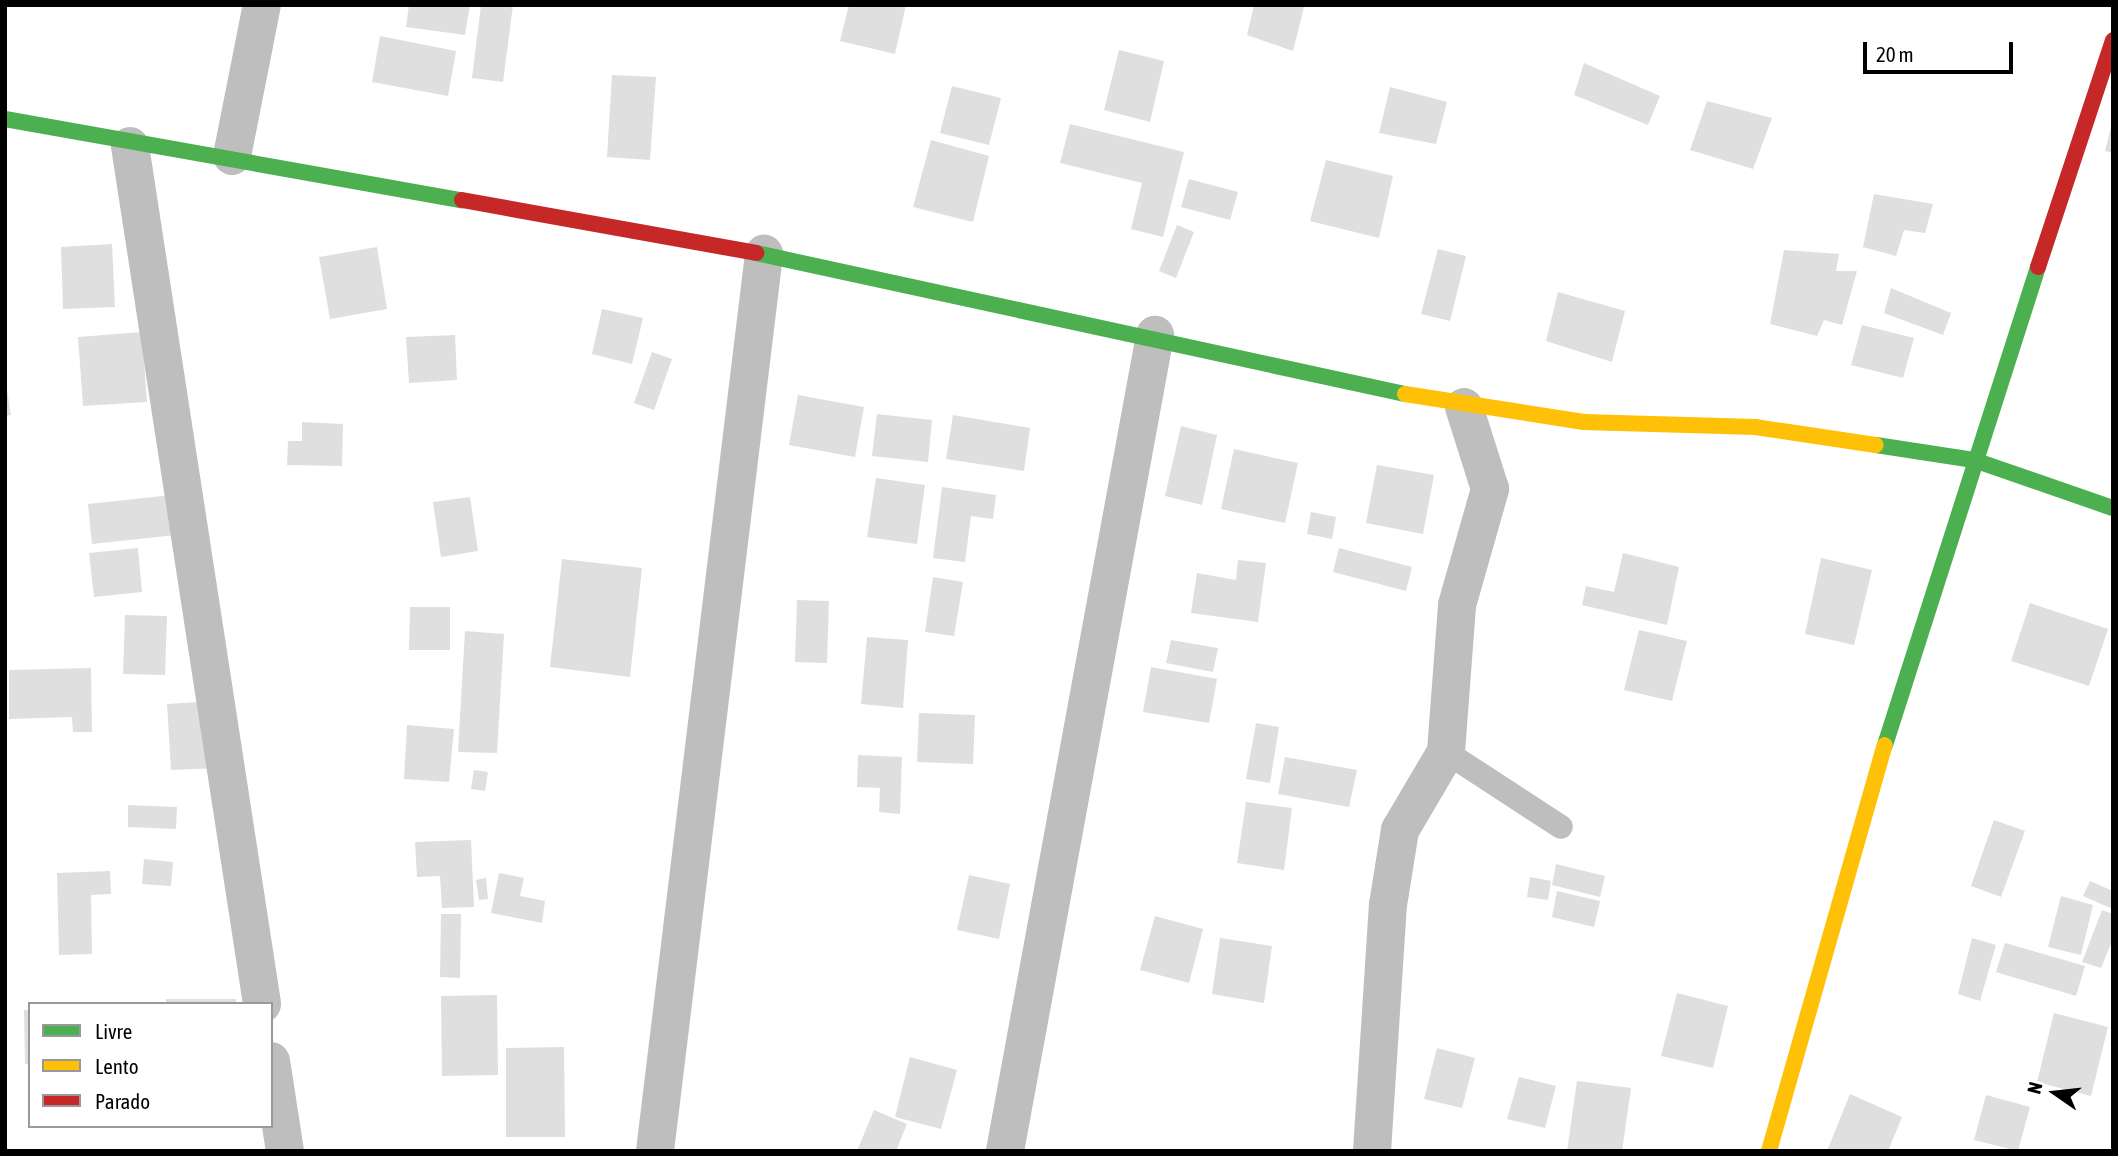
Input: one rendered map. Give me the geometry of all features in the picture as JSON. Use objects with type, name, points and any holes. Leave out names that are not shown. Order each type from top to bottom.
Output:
[{"type":"street","points":[[232,156],[262,5]]},
{"type":"street","points":[[1769,1151],[1865,831],[1897,695],[2113,40]]},
{"type":"street","points":[[5,118],[130,146],[232,156],[764,254],[1155,335],[1464,407],[1584,422],[1755,426],[1973,460],[2113,508]]},
{"type":"street","points":[[130,146],[262,1002]]},
{"type":"street","points":[[655,1151],[764,254]]},
{"type":"street","points":[[1005,1151],[1155,335]]},
{"type":"street","points":[[1372,1151],[1388,905],[1400,830],[1446,752],[1457,605],[1490,489],[1464,407]]},
{"type":"street","points":[[273,1074],[285,1151]]},
{"type":"lane","points":[[1446,752],[1561,827]]},
{"type":"building","points":[[409,5],[470,5],[465,35],[406,27]]},
{"type":"building","points":[[481,5],[513,5],[503,82],[472,78]]},
{"type":"building","points":[[849,5],[906,5],[895,54],[840,41]]},
{"type":"building","points":[[1254,5],[1304,7],[1293,51],[1247,35]]},
{"type":"building","points":[[380,36],[456,51],[448,96],[372,82]]},
{"type":"building","points":[[1119,50],[1164,61],[1150,122],[1104,110]]},
{"type":"building","points":[[1584,63],[1660,96],[1648,125],[1574,95]]},
{"type":"building","points":[[612,75],[656,77],[650,160],[607,157]]},
{"type":"building","points":[[952,86],[1001,98],[989,145],[940,133]]},
{"type":"building","points":[[1390,87],[1447,102],[1436,144],[1379,133]]},
{"type":"building","points":[[1707,101],[1772,118],[1753,169],[1690,150]]},
{"type":"building","points":[[2113,123],[2113,153],[2105,151]]},
{"type":"building","points":[[1070,124],[1184,152],[1163,237],[1131,229],[1142,183],[1060,163]]},
{"type":"building","points":[[931,140],[989,156],[973,222],[913,207]]},
{"type":"building","points":[[1326,160],[1393,176],[1379,238],[1310,221]]},
{"type":"building","points":[[1189,179],[1238,192],[1230,220],[1181,207]]},
{"type":"building","points":[[1874,194],[1933,204],[1925,233],[1904,230],[1896,256],[1863,247]]},
{"type":"building","points":[[1177,225],[1194,232],[1176,278],[1159,271]]},
{"type":"building","points":[[112,244],[115,307],[63,309],[61,247]]},
{"type":"building","points":[[377,247],[387,309],[330,319],[319,257]]},
{"type":"building","points":[[1438,249],[1466,256],[1450,321],[1421,314]]},
{"type":"building","points":[[1784,250],[1839,254],[1836,271],[1857,271],[1842,325],[1824,320],[1817,336],[1770,324]]},
{"type":"building","points":[[1891,288],[1951,313],[1943,335],[1884,313]]},
{"type":"building","points":[[1558,292],[1625,311],[1612,362],[1546,341]]},
{"type":"building","points":[[602,309],[643,318],[632,364],[592,354]]},
{"type":"building","points":[[1862,325],[1914,338],[1903,378],[1851,365]]},
{"type":"building","points":[[142,332],[147,402],[83,406],[78,337]]},
{"type":"building","points":[[455,335],[457,380],[409,383],[406,337]]},
{"type":"building","points":[[652,352],[672,359],[654,410],[634,403]]},
{"type":"building","points":[[5,377],[11,415],[5,416]]},
{"type":"building","points":[[798,395],[864,407],[855,457],[789,445]]},
{"type":"building","points":[[877,414],[932,420],[928,462],[872,456]]},
{"type":"building","points":[[953,415],[1030,428],[1024,471],[946,459]]},
{"type":"building","points":[[302,422],[343,424],[342,466],[287,465],[288,441],[302,441]]},
{"type":"building","points":[[1181,426],[1217,435],[1202,505],[1165,496]]},
{"type":"building","points":[[1234,449],[1298,463],[1285,523],[1221,509]]},
{"type":"building","points":[[1377,465],[1434,475],[1423,534],[1366,523]]},
{"type":"building","points":[[876,478],[925,485],[917,544],[867,537]]},
{"type":"building","points":[[942,487],[996,495],[993,519],[971,516],[965,562],[933,558]]},
{"type":"building","points":[[172,495],[176,535],[92,544],[88,504]]},
{"type":"building","points":[[470,497],[478,551],[441,557],[433,502]]},
{"type":"building","points":[[1311,512],[1336,517],[1332,539],[1307,534]]},
{"type":"building","points":[[138,548],[142,592],[94,597],[89,553]]},
{"type":"building","points":[[1339,548],[1412,567],[1406,591],[1333,572]]},
{"type":"building","points":[[1623,553],[1679,567],[1667,625],[1582,605],[1586,586],[1614,592]]},
{"type":"building","points":[[1821,558],[1872,570],[1854,645],[1805,634]]},
{"type":"building","points":[[562,559],[642,568],[630,677],[550,667]]},
{"type":"building","points":[[1238,560],[1266,563],[1258,622],[1191,613],[1197,573],[1236,580]]},
{"type":"building","points":[[933,577],[963,582],[954,636],[925,632]]},
{"type":"building","points":[[797,600],[829,601],[827,663],[795,662]]},
{"type":"building","points":[[2030,603],[2108,629],[2089,686],[2011,661]]},
{"type":"building","points":[[410,607],[450,607],[450,650],[409,650]]},
{"type":"building","points":[[125,615],[167,616],[165,675],[123,674]]},
{"type":"building","points":[[1639,630],[1687,641],[1672,701],[1624,690]]},
{"type":"building","points":[[465,631],[504,634],[497,753],[458,752]]},
{"type":"building","points":[[867,637],[908,640],[903,708],[861,704]]},
{"type":"building","points":[[1171,640],[1218,648],[1213,672],[1166,663]]},
{"type":"building","points":[[1151,667],[1217,679],[1209,723],[1143,712]]},
{"type":"building","points":[[91,668],[92,732],[73,732],[72,717],[9,719],[9,670]]},
{"type":"building","points":[[215,701],[219,768],[171,770],[167,704]]},
{"type":"building","points":[[919,713],[975,715],[973,764],[917,762]]},
{"type":"building","points":[[1256,723],[1279,727],[1270,783],[1246,779]]},
{"type":"building","points":[[407,725],[454,729],[449,782],[404,779]]},
{"type":"building","points":[[858,755],[902,757],[900,814],[879,812],[880,788],[857,787]]},
{"type":"building","points":[[1285,757],[1357,770],[1349,807],[1278,794]]},
{"type":"building","points":[[474,770],[488,772],[485,791],[471,789]]},
{"type":"building","points":[[1246,802],[1292,808],[1284,870],[1237,863]]},
{"type":"building","points":[[128,805],[177,807],[176,829],[128,827]]},
{"type":"building","points":[[1994,820],[2025,831],[2001,897],[1971,886]]},
{"type":"building","points":[[471,840],[474,907],[442,908],[440,876],[417,877],[415,842]]},
{"type":"building","points":[[144,859],[173,862],[171,886],[142,884]]},
{"type":"building","points":[[1556,864],[1605,876],[1600,897],[1552,885]]},
{"type":"building","points":[[110,871],[111,894],[91,895],[92,954],[59,955],[57,873]]},
{"type":"building","points":[[499,873],[524,878],[520,896],[545,901],[542,923],[491,913]]},
{"type":"building","points":[[969,875],[1010,884],[999,939],[957,930]]},
{"type":"building","points":[[1530,877],[1551,881],[1548,900],[1527,897]]},
{"type":"building","points":[[486,878],[488,899],[479,900],[476,880]]},
{"type":"building","points":[[2090,881],[2113,891],[2113,909],[2083,896]]},
{"type":"building","points":[[1557,891],[1600,901],[1594,927],[1552,917]]},
{"type":"building","points":[[2061,896],[2093,905],[2081,955],[2048,947]]},
{"type":"building","points":[[2102,910],[2113,914],[2113,939],[2101,968],[2082,962]]},
{"type":"building","points":[[441,914],[461,914],[460,978],[440,977]]},
{"type":"building","points":[[1155,916],[1203,929],[1189,983],[1140,970]]},
{"type":"building","points":[[1220,938],[1272,946],[1264,1003],[1212,994]]},
{"type":"building","points":[[1972,938],[1996,945],[1980,1001],[1958,994]]},
{"type":"building","points":[[2005,943],[2085,966],[2076,996],[1996,972]]},
{"type":"building","points":[[1677,993],[1728,1006],[1713,1068],[1661,1056]]},
{"type":"building","points":[[497,995],[498,1075],[442,1076],[441,996]]},
{"type":"building","points":[[166,999],[236,999],[236,1002],[166,1002]]},
{"type":"building","points":[[24,1010],[28,1010],[28,1064],[25,1064]]},
{"type":"building","points":[[2054,1013],[2108,1027],[2091,1096],[2037,1082]]},
{"type":"building","points":[[564,1047],[565,1137],[506,1137],[506,1048]]},
{"type":"building","points":[[1437,1048],[1475,1058],[1462,1108],[1424,1099]]},
{"type":"building","points":[[910,1057],[957,1070],[941,1129],[895,1117]]},
{"type":"building","points":[[1519,1077],[1556,1086],[1545,1128],[1507,1119]]},
{"type":"building","points":[[1577,1081],[1631,1088],[1622,1151],[1567,1151]]},
{"type":"building","points":[[1850,1094],[1902,1117],[1888,1151],[1827,1151]]},
{"type":"building","points":[[1986,1095],[2030,1107],[2018,1151],[1974,1140]]},
{"type":"building","points":[[874,1110],[907,1124],[896,1151],[857,1151]]},
{"type":"traffic: fast","points":[[5,119],[462,200]]},
{"type":"traffic: fast","points":[[756,253],[1405,394]]},
{"type":"traffic: fast","points":[[1885,745],[2038,267]]},
{"type":"traffic: fast","points":[[1876,445],[1974,460],[2113,508]]},
{"type":"traffic: slow","points":[[1405,394],[1584,422],[1755,427],[1876,445]]},
{"type":"traffic: slow","points":[[1769,1151],[1885,745]]},
{"type":"traffic: jam","points":[[2038,267],[2113,40]]},
{"type":"traffic: jam","points":[[462,200],[756,253]]}]
